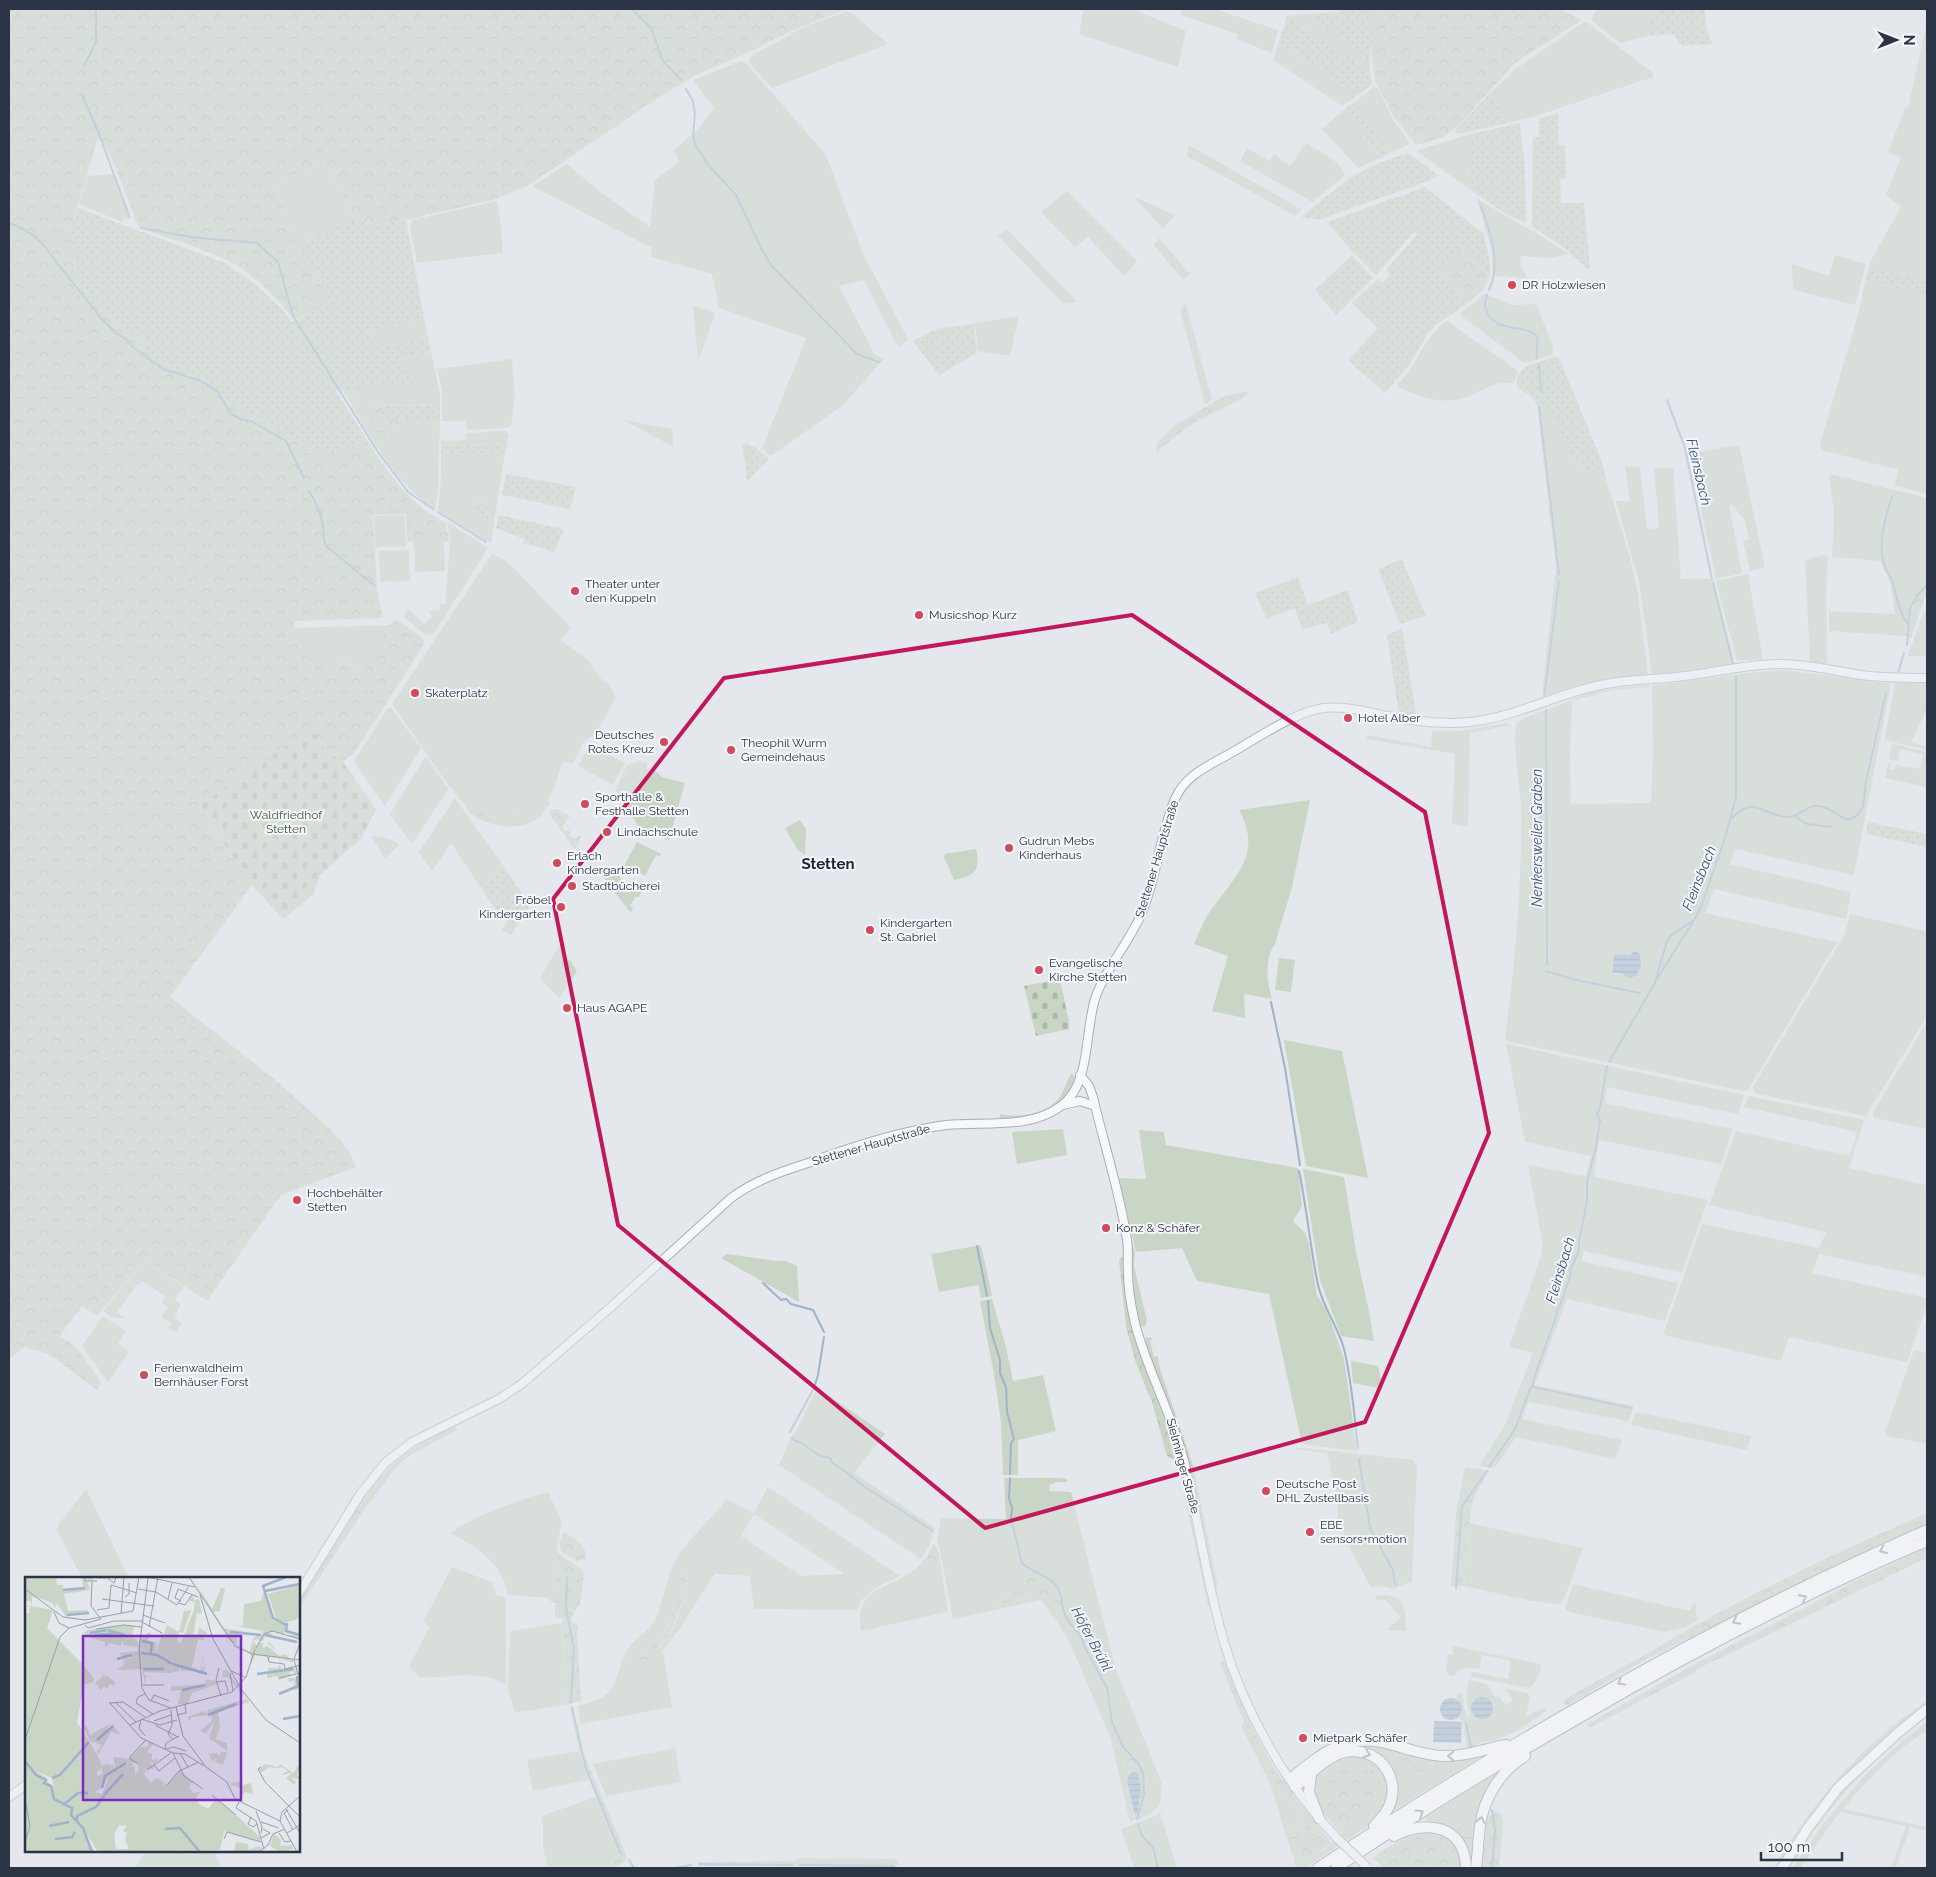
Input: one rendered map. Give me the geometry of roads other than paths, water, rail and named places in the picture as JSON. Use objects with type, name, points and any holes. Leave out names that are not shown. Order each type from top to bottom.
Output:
[{"type":"highway","points":[[1318,1868],[1434,1792],[1634,1675],[1836,1572],[1927,1530]]},
{"type":"highway","points":[[1336,1868],[1460,1788],[1650,1677],[1745,1627],[1864,1569],[1927,1541]]},
{"type":"highway","points":[[1476,1868],[1480,1826],[1490,1795],[1502,1776],[1512,1765],[1532,1751],[1545,1737]]},
{"type":"highway","points":[[1292,1783],[1327,1751],[1352,1742],[1376,1741],[1423,1754],[1448,1756],[1465,1755],[1514,1744]]},
{"type":"highway","points":[[1292,1783],[1311,1774],[1333,1757],[1348,1751],[1363,1752],[1374,1756],[1388,1771],[1392,1781],[1392,1798],[1386,1814],[1375,1824],[1368,1836]]},
{"type":"highway","points":[[1311,1774],[1309,1792],[1319,1818]]},
{"type":"highway","points":[[1365,1848],[1379,1845],[1412,1828],[1421,1826],[1437,1827],[1450,1834],[1461,1846],[1466,1868]]},
{"type":"main road","points":[[1782,1868],[1808,1828],[1838,1788],[1927,1709]]},
{"type":"street","name":"Stettener Hauptstraße","points":[[300,1591],[366,1485],[385,1463],[406,1446],[499,1399],[523,1383],[731,1198],[750,1185],[832,1154],[906,1133],[952,1124],[1026,1121],[1038,1118],[1061,1106],[1074,1092],[1080,1075],[1095,998],[1099,987],[1142,915],[1174,801],[1180,790],[1192,776],[1269,731],[1300,715],[1315,710],[1343,708],[1412,721],[1449,723],[1481,720],[1506,715],[1600,685],[1687,676],[1764,665],[1803,665],[1858,675],[1927,678]]},
{"type":"street","name":"Sielminger Straße","points":[[1080,1075],[1089,1086],[1111,1163],[1127,1239],[1128,1283],[1135,1322],[1181,1450],[1196,1513],[1210,1588],[1224,1644],[1233,1669],[1268,1745],[1292,1783],[1319,1818],[1368,1868]]},
{"type":"street","points":[[1061,1106],[1080,1101],[1095,1106]]},
{"type":"street","points":[[9,1797],[25,1786]]},
{"type":"water","points":[[1635,951],[1640,954],[1641,967],[1636,976],[1629,978],[1621,973],[1612,973],[1614,956],[1616,954],[1629,955]]},
{"type":"water","points":[[1482,1697],[1492,1704],[1493,1708],[1486,1718],[1482,1719],[1472,1712],[1471,1708],[1478,1698]]},
{"type":"water","points":[[1451,1698],[1461,1705],[1462,1709],[1455,1719],[1451,1720],[1441,1713],[1440,1709],[1447,1699]]},
{"type":"water","points":[[1434,1721],[1462,1722],[1461,1743],[1433,1742]]},
{"type":"water","points":[[1130,1773],[1138,1773],[1141,1786],[1138,1813],[1134,1814],[1127,1781]]},
{"type":"waterway","points":[[84,66],[96,42],[96,9]]},
{"type":"waterway","points":[[632,9],[651,28],[663,61],[681,80]]},
{"type":"waterway","points":[[686,89],[693,101],[695,114],[693,135],[695,144],[708,165]]},
{"type":"waterway","points":[[82,95],[98,131],[129,216]]},
{"type":"waterway","points":[[710,167],[736,195],[763,252],[772,266],[857,354],[879,362]]},
{"type":"waterway","name":"Nenkersweiler Graben","points":[[1480,204],[1491,236],[1495,258],[1493,280],[1489,290]]},
{"type":"waterway","points":[[9,223],[31,234],[49,252]]},
{"type":"waterway","points":[[141,228],[191,237],[257,243],[278,262],[293,316],[378,452],[408,492],[433,509]]},
{"type":"waterway","points":[[51,255],[100,317],[133,347],[163,369],[201,381],[217,391],[231,414],[251,421],[286,441],[304,478]]},
{"type":"waterway","name":"Nenkersweiler Graben","points":[[1487,295],[1485,307],[1493,320],[1504,326],[1524,329],[1537,336],[1537,359]]},
{"type":"waterway","name":"Nenkersweiler Graben","points":[[1539,364],[1541,391]]},
{"type":"waterway","name":"Fleinsbach","points":[[1667,400],[1685,448],[1712,579]]},
{"type":"waterway","name":"Nenkersweiler Graben","points":[[1539,406],[1559,574]]},
{"type":"waterway","points":[[309,491],[321,516],[326,546],[375,586]]},
{"type":"waterway","points":[[1892,497],[1883,531],[1883,557],[1892,580],[1899,607],[1907,623]]},
{"type":"waterway","points":[[438,512],[486,542]]},
{"type":"waterway","name":"Nenkersweiler Graben","points":[[1544,697],[1559,581]]},
{"type":"waterway","name":"Fleinsbach","points":[[1713,583],[1733,664]]},
{"type":"waterway","points":[[1907,645],[1910,608],[1917,596],[1927,585]]},
{"type":"waterway","points":[[1898,673],[1904,653]]},
{"type":"waterway","name":"Fleinsbach","points":[[1609,1062],[1655,983],[1670,936],[1694,920],[1701,907],[1725,838],[1736,797],[1736,676]]},
{"type":"waterway","points":[[1732,818],[1747,807],[1759,808],[1772,814],[1788,817],[1815,806],[1827,808],[1848,820],[1858,815],[1863,807],[1866,781],[1886,693]]},
{"type":"waterway","name":"Nenkersweiler Graben","points":[[1546,710],[1547,965]]},
{"type":"waterway","points":[[1796,817],[1807,824],[1831,827]]},
{"type":"waterway","points":[[1657,979],[1694,920]]},
{"type":"waterway","name":"Nenkersweiler Graben","points":[[1546,971],[1576,980],[1640,993]]},
{"type":"waterway","points":[[1271,1002],[1285,1068],[1300,1165]]},
{"type":"waterway","name":"Fleinsbach","points":[[1489,1467],[1515,1429],[1532,1387],[1557,1314],[1556,1310],[1559,1308],[1571,1274],[1570,1270],[1579,1251],[1587,1201],[1587,1182],[1596,1147],[1600,1120],[1597,1114],[1600,1108],[1607,1066]]},
{"type":"waterway","points":[[1299,1171],[1318,1285],[1341,1341],[1347,1361],[1358,1448]]},
{"type":"waterway","name":"Höfer Brühl","points":[[977,1246],[987,1296]]},
{"type":"waterway","points":[[763,1283],[781,1300],[786,1299],[791,1304],[813,1310],[824,1332]]},
{"type":"waterway","name":"Höfer Brühl","points":[[988,1301],[990,1328],[1000,1360],[1000,1373],[1006,1387],[1007,1412],[1014,1439],[1011,1443],[1010,1474]]},
{"type":"waterway","points":[[790,1432],[814,1388],[824,1337]]},
{"type":"waterway","points":[[1533,1387],[1631,1408]]},
{"type":"waterway","points":[[792,1438],[820,1456],[830,1458],[833,1463],[862,1485],[933,1531]]},
{"type":"waterway","points":[[1359,1459],[1370,1528],[1393,1570],[1395,1585]]},
{"type":"waterway","name":"Fleinsbach","points":[[1456,1588],[1462,1506],[1487,1471]]},
{"type":"waterway","name":"Höfer Brühl","points":[[1010,1478],[1011,1519],[1022,1563],[1051,1581],[1058,1588],[1066,1617],[1081,1637],[1107,1688],[1112,1722],[1123,1747],[1138,1763],[1143,1773],[1144,1795],[1137,1819]]},
{"type":"waterway","points":[[567,1577],[566,1608],[574,1649],[571,1703]]},
{"type":"waterway","points":[[572,1708],[586,1769],[621,1854]]},
{"type":"waterway","name":"Fleinsbach","points":[[1466,1723],[1471,1747]]},
{"type":"waterway","name":"Fleinsbach","points":[[1492,1810],[1495,1830],[1492,1868]]},
{"type":"waterway","name":"Höfer Brühl","points":[[1138,1823],[1142,1836],[1153,1847],[1158,1868]]},
{"type":"waterway","points":[[629,1860],[634,1868]]},
{"type":"waterway","points":[[699,1864],[793,1865]]},
{"type":"waterway","points":[[674,1868],[691,1865]]},
{"type":"waterway","points":[[800,1865],[894,1866]]},
{"type":"place","name":"DR Holzwiesen","points":[[1512,285]]},
{"type":"place","name":"Theater unter den Kuppeln","points":[[575,591]]},
{"type":"place","name":"Musicshop Kurz","points":[[919,615]]},
{"type":"place","name":"Skaterplatz","points":[[415,693]]},
{"type":"place","name":"Hotel Alber","points":[[1348,718]]},
{"type":"place","name":"Deutsches Rotes Kreuz","points":[[664,742]]},
{"type":"place","name":"Theophil Wurm Gemeindehaus","points":[[731,750]]},
{"type":"place","name":"Sporthalle & Festhalle Stetten","points":[[585,804]]},
{"type":"place","name":"Lindachschule","points":[[607,832]]},
{"type":"place","name":"Gudrun Mebs Kinderhaus","points":[[1009,848]]},
{"type":"place","name":"Erlach Kindergarten","points":[[557,863]]},
{"type":"place","name":"Stadtbücherei","points":[[572,886]]},
{"type":"place","name":"Fröbel Kindergarten","points":[[561,907]]},
{"type":"place","name":"Kindergarten St. Gabriel","points":[[870,930]]},
{"type":"place","name":"Evangelische Kirche Stetten","points":[[1039,970]]},
{"type":"place","name":"Haus AGAPE","points":[[567,1008]]},
{"type":"place","name":"Hochbehälter Stetten","points":[[297,1200]]},
{"type":"place","name":"Konz & Schäfer","points":[[1106,1228]]},
{"type":"place","name":"Ferienwaldheim Bernhäuser Forst","points":[[144,1375]]},
{"type":"place","name":"Deutsche Post DHL Zustellbasis","points":[[1266,1491]]},
{"type":"place","name":"EBE sensors+motion","points":[[1310,1532]]},
{"type":"place","name":"Mietpark Schäfer","points":[[1303,1738]]},
{"type":"district","name":"Stetten","points":[[828,864]]},
{"type":"park label","name":"Waldfriedhof Stetten","points":[[286,822]]}]
